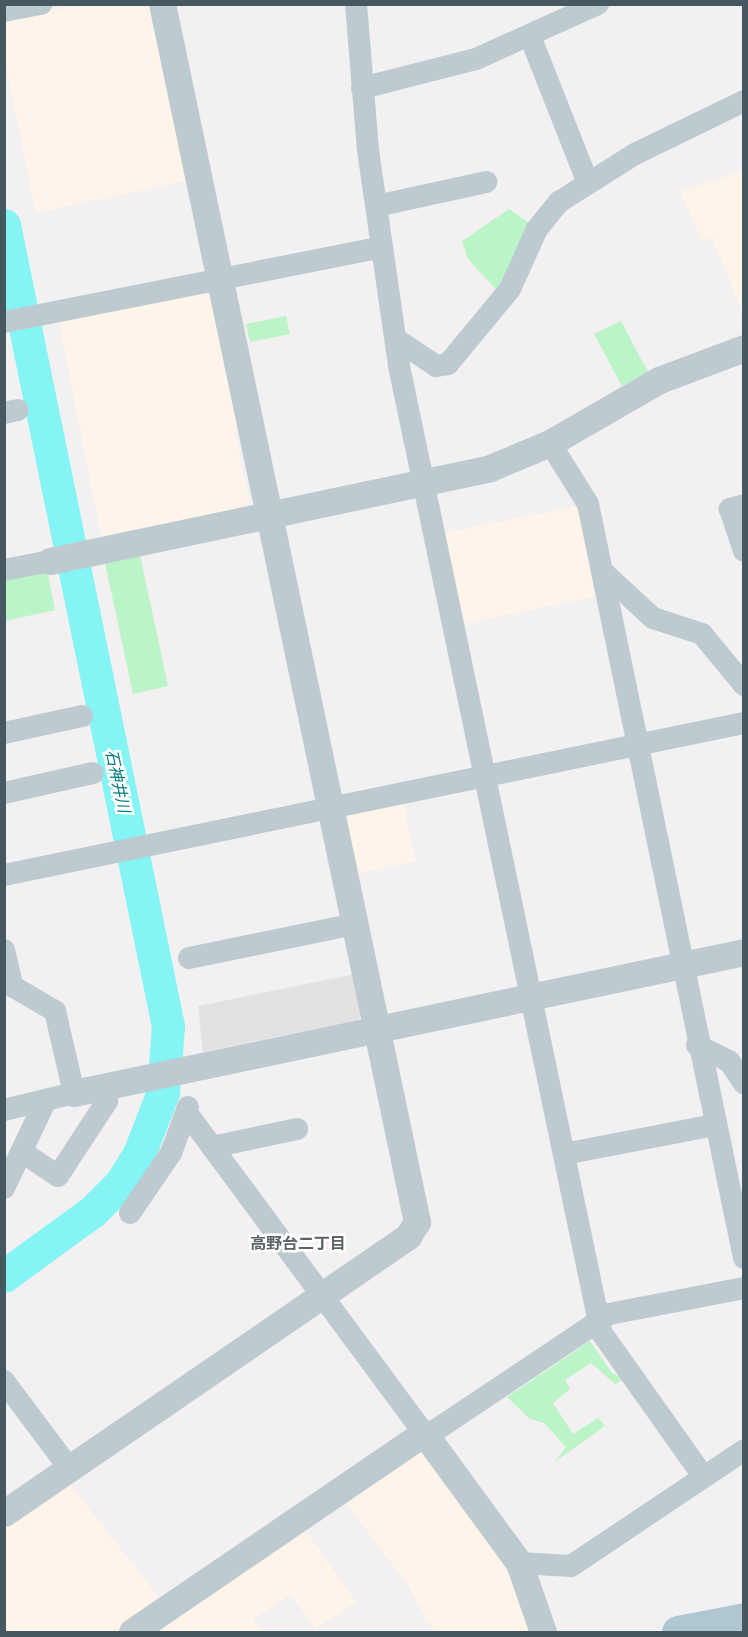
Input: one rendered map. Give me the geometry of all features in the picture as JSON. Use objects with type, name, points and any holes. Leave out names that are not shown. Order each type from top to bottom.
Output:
[{"type":"main road","points":[[678,1632],[744,1618]]},
{"type":"street","points":[[4,11],[41,4]]},
{"type":"street","points":[[4,1513],[408,1236],[417,1222],[162,4]]},
{"type":"street","points":[[356,4],[362,88],[376,206],[399,341],[399,366],[598,1320],[601,1332],[703,1476]]},
{"type":"street","points":[[362,88],[476,59],[598,4]]},
{"type":"street","points":[[530,36],[587,181]]},
{"type":"street","points":[[399,341],[436,366],[448,364],[510,290],[537,229],[559,202],[587,181],[744,101]]},
{"type":"street","points":[[376,206],[486,182]]},
{"type":"street","points":[[5,322],[382,247]]},
{"type":"street","points":[[4,570],[424,485],[489,468],[550,443],[658,380],[744,348]]},
{"type":"street","points":[[550,443],[588,504],[697,1045],[744,1258]]},
{"type":"street","points":[[744,505],[730,509],[744,551]]},
{"type":"street","points":[[601,570],[653,618],[702,634],[744,686]]},
{"type":"street","points":[[4,733],[82,716]]},
{"type":"street","points":[[4,875],[744,723]]},
{"type":"street","points":[[4,793],[93,773]]},
{"type":"street","points":[[189,958],[355,924]]},
{"type":"street","points":[[4,950],[12,986],[55,1011],[74,1093]]},
{"type":"street","points":[[6,1107],[744,952]]},
{"type":"street","points":[[697,1045],[729,1061],[744,1083]]},
{"type":"street","points":[[22,1152],[58,1176],[107,1101],[107,1086]]},
{"type":"street","points":[[4,1188],[46,1100]]},
{"type":"street","points":[[130,1213],[171,1153],[187,1110],[321,1296],[519,1563],[543,1632]]},
{"type":"street","points":[[564,1154],[715,1125]]},
{"type":"street","points":[[212,1147],[297,1129]]},
{"type":"street","points":[[132,1632],[598,1320],[744,1288]]},
{"type":"street","points":[[4,1381],[69,1468]]},
{"type":"street","points":[[519,1563],[571,1566],[744,1450]]},
{"type":"shaded area","points":[[81,5],[152,5],[189,180],[36,213],[5,60],[4,20]]},
{"type":"shaded area","points":[[743,171],[743,312],[712,237],[702,241],[680,192]]},
{"type":"shaded area","points":[[206,291],[213,296],[241,429],[235,431],[249,500],[244,507],[101,536],[59,322]]},
{"type":"shaded area","points":[[584,505],[602,595],[462,624],[443,533]]},
{"type":"shaded area","points":[[403,802],[415,861],[356,874],[344,819],[348,813]]},
{"type":"shaded area","points":[[355,974],[363,1011],[358,1020],[203,1052],[198,1006]]},
{"type":"shaded area","points":[[419,1451],[428,1452],[508,1558],[529,1632],[434,1632],[408,1585],[345,1502]]},
{"type":"shaded area","points":[[68,1482],[157,1595],[155,1605],[116,1632],[5,1632],[5,1527]]},
{"type":"shaded area","points":[[305,1530],[356,1602],[315,1629],[291,1594],[253,1619],[262,1632],[150,1632]]},
{"type":"green space","points":[[509,209],[534,226],[501,295],[468,259],[462,241]]},
{"type":"green space","points":[[286,316],[290,334],[250,342],[246,324]]},
{"type":"green space","points":[[621,321],[648,372],[622,386],[594,334]]},
{"type":"green space","points":[[140,555],[168,686],[133,694],[105,563]]},
{"type":"green space","points":[[47,569],[55,610],[5,621],[4,578]]},
{"type":"green space","points":[[590,1341],[612,1373],[624,1379],[615,1384],[591,1363],[565,1380],[570,1389],[553,1403],[573,1434],[598,1418],[605,1426],[555,1462],[566,1447],[544,1423],[530,1419],[507,1397]]},
{"type":"waterway","name":"石神井川","points":[[4,225],[168,1026],[163,1092],[139,1154],[121,1183],[93,1211],[4,1276]]},
{"type":"district","name":"高野台二丁目","points":[[298,1243]]}]
